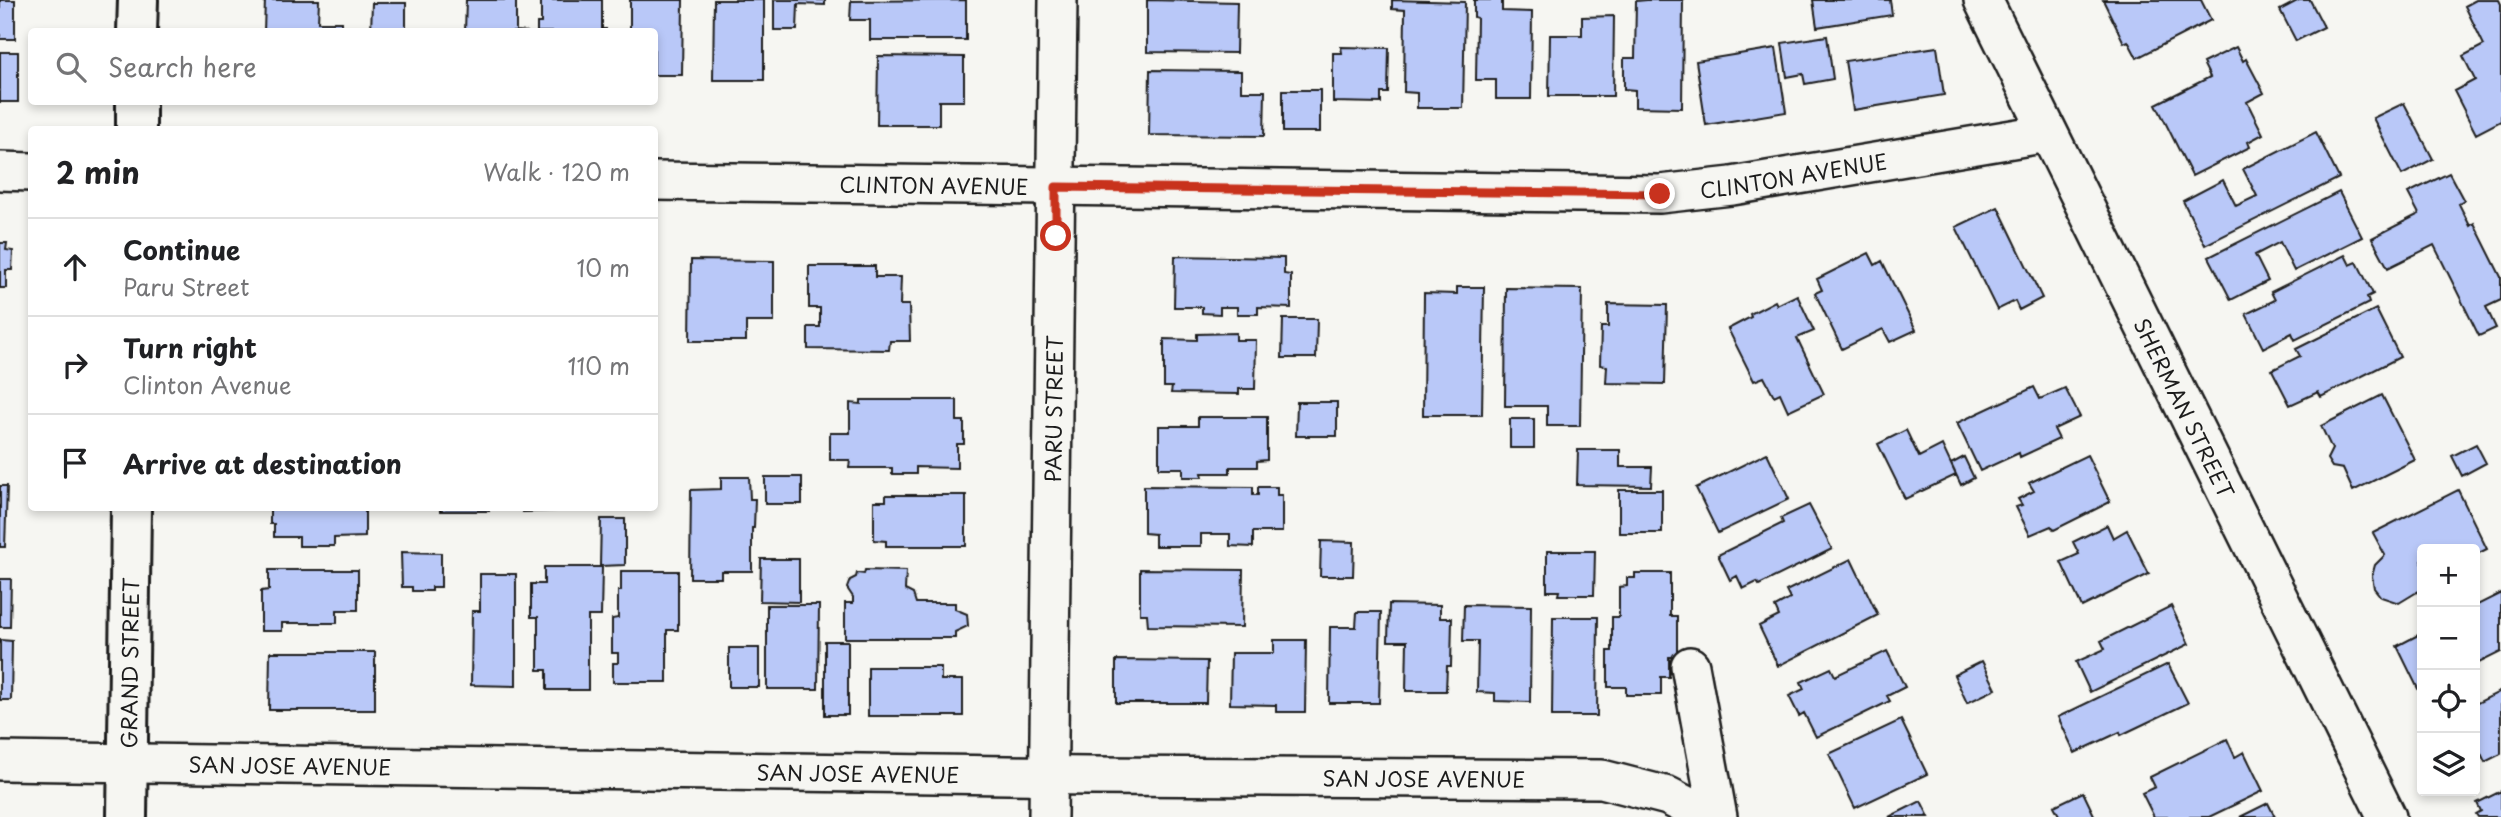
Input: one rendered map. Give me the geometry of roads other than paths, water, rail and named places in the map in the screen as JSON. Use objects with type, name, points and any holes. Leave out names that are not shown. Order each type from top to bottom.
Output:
[{"type":"street","points":[[137,28],[138,0]]},
{"type":"street","name":"PARU STREET","points":[[1048,817],[1059,0]]},
{"type":"street","name":"SHERMAN STREET","points":[[1983,0],[2387,817]]},
{"type":"street","points":[[136,105],[136,126]]},
{"type":"street","name":"CLINTON AVENUE","points":[[658,181],[1660,194],[1732,186],[2048,133]]},
{"type":"street","points":[[0,171],[28,172]]},
{"type":"street","name":"GRAND STREET","points":[[127,817],[131,511]]},
{"type":"street","points":[[1690,666],[1718,817]]},
{"type":"street","name":"SAN JOSE AVENUE","points":[[0,761],[1048,776],[1602,779],[1668,796],[1708,817]]}]
